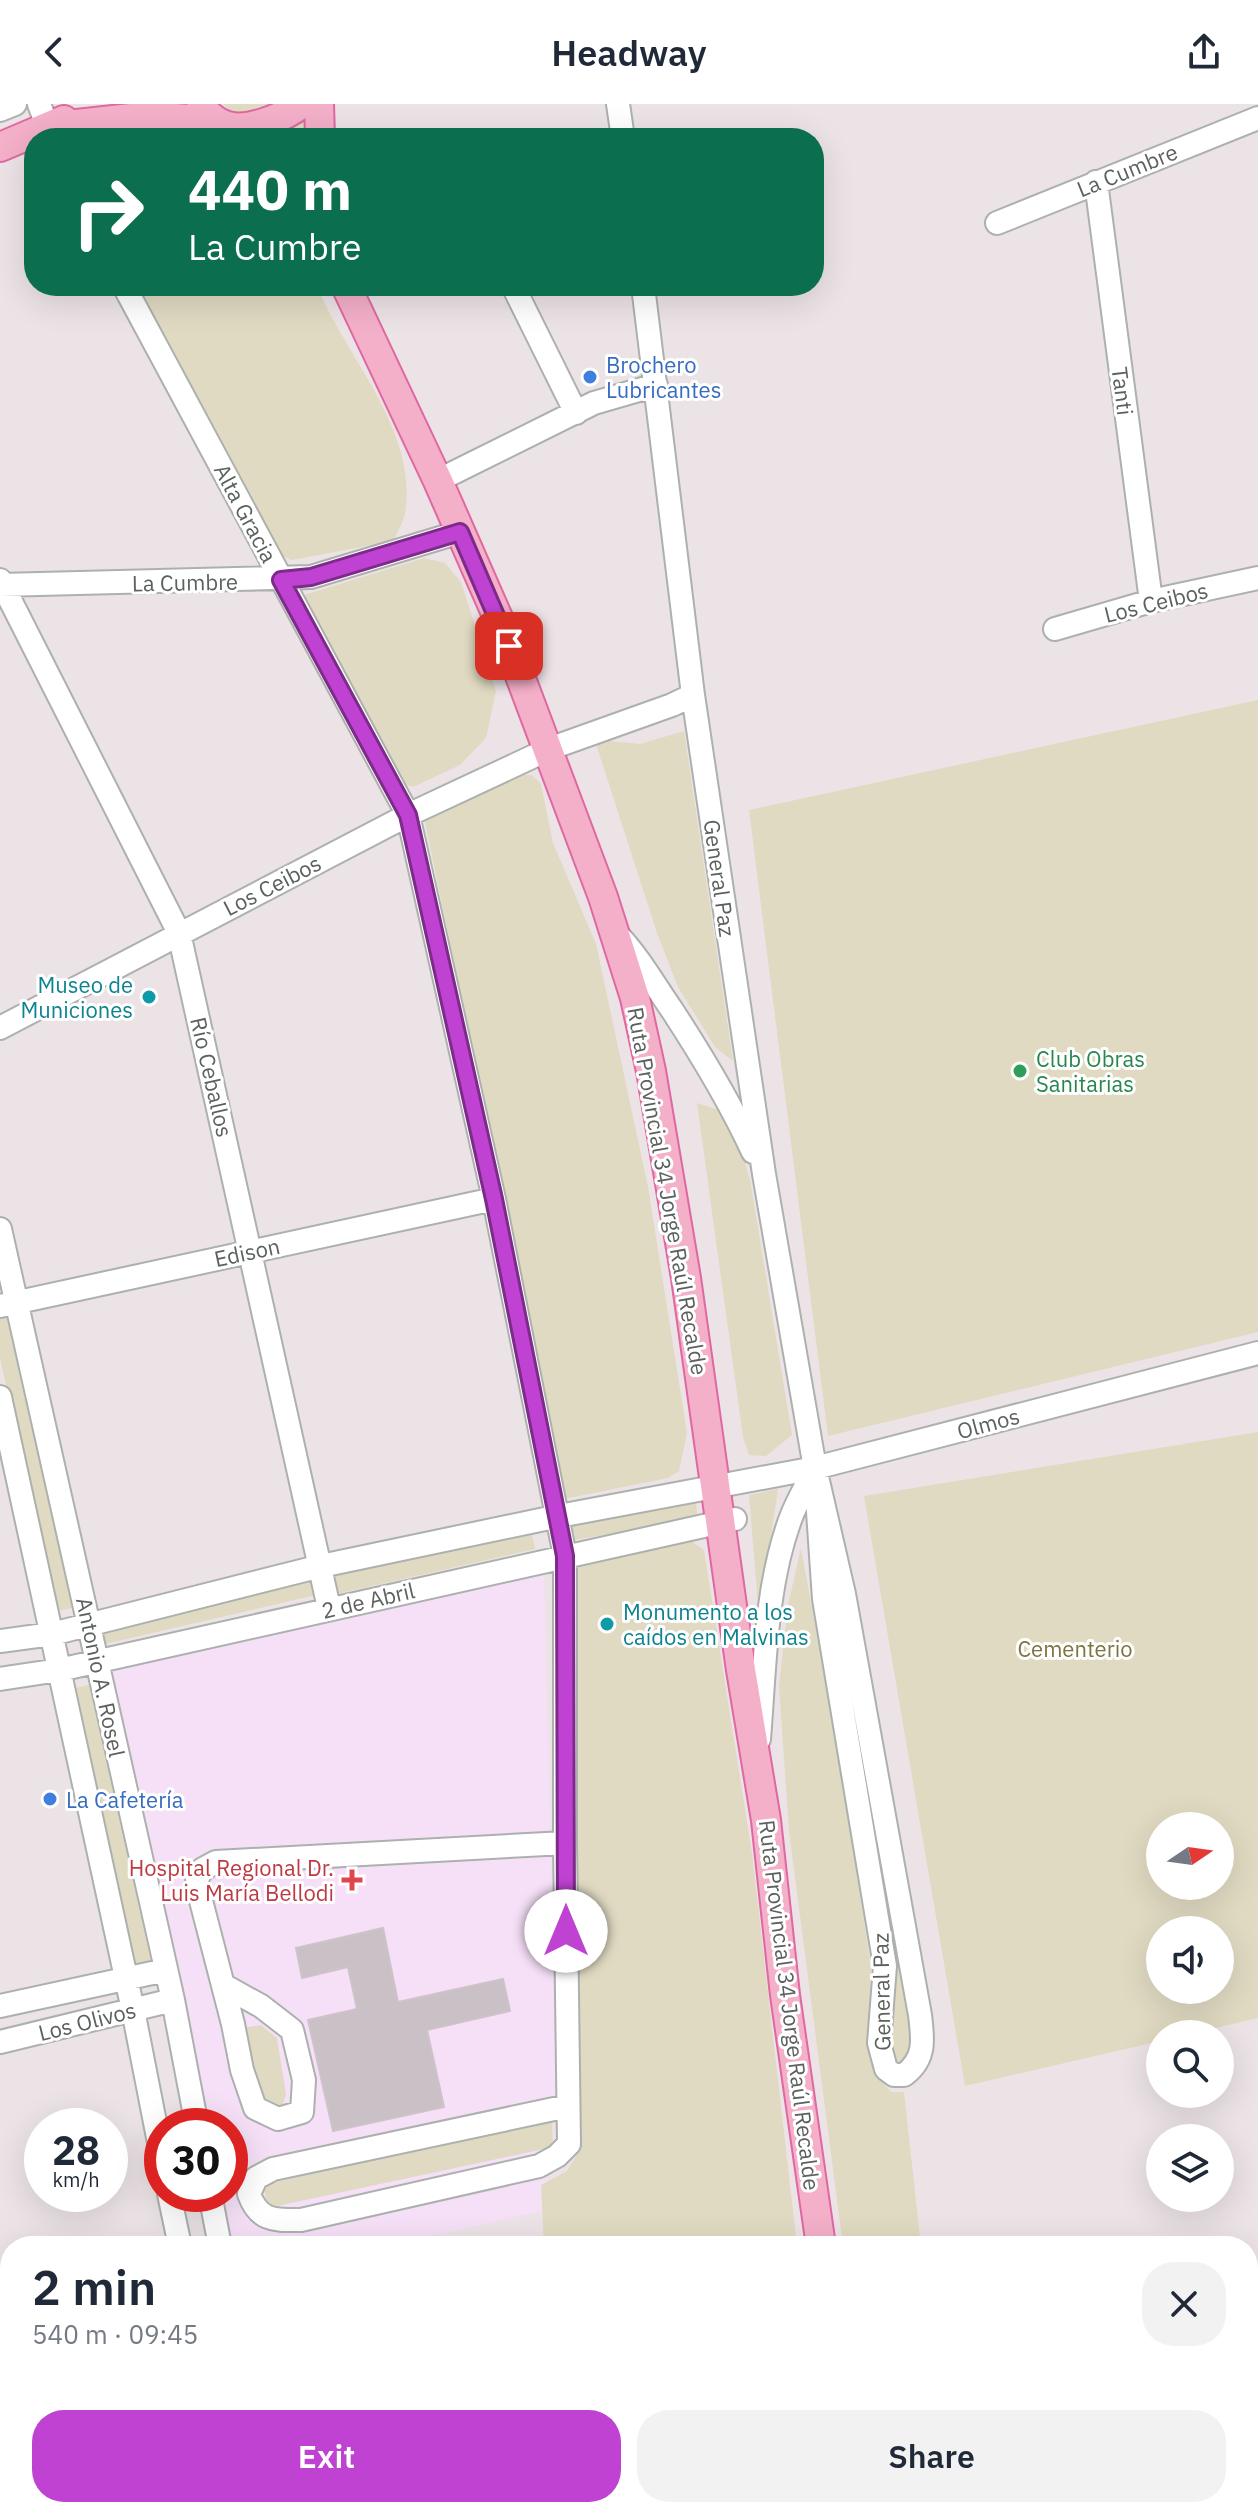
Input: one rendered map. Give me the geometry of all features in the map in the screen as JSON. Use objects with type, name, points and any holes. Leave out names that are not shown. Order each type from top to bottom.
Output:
[{"type":"main road","points":[[47,123],[97,104]]},
{"type":"main road","points":[[47,123],[149,116],[222,123],[268,122],[301,104]]},
{"type":"main road","points":[[319,104],[320,128]]},
{"type":"main road","points":[[0,147],[24,135]]},
{"type":"main road","name":"Ruta Provincial 34 Jorge Raúl Recalde","points":[[351,296],[460,532],[554,747]]},
{"type":"main road","name":"Ruta Provincial 34 Jorge Raúl Recalde","points":[[366,296],[513,616],[554,747],[623,940],[664,1069],[752,1669],[757,1765],[785,1995],[820,2236]]},
{"type":"street","points":[[0,110],[15,104]]},
{"type":"street","points":[[618,104],[622,128]]},
{"type":"street","name":"La Cumbre","points":[[997,223],[1258,118]]},
{"type":"street","name":"Tanti","points":[[1096,182],[1151,601]]},
{"type":"street","name":"Alta Gracia","points":[[129,296],[408,815],[494,1199],[565,1556],[569,2144],[557,2156],[539,2166],[301,2220],[271,2220],[254,2208],[249,2194],[256,2178],[273,2169],[568,2106]]},
{"type":"street","points":[[518,296],[576,413]]},
{"type":"street","name":"General Paz","points":[[644,296],[693,695],[764,1174],[815,1468],[844,1594],[920,2015],[923,2041],[920,2059],[904,2075],[894,2075],[886,2069],[879,2043],[885,1966],[824,1599],[815,1468]]},
{"type":"street","points":[[449,475],[594,403],[656,385]]},
{"type":"street","name":"La Cumbre","points":[[1,583],[281,580],[311,577],[460,532]]},
{"type":"street","name":"Los Ceibos","points":[[1055,629],[1151,601],[1258,578]]},
{"type":"street","name":"Río Ceballos","points":[[1,583],[179,933],[329,1608]]},
{"type":"street","name":"Los Ceibos","points":[[0,1028],[408,815],[554,747],[693,695]]},
{"type":"street","points":[[623,940],[732,1106],[764,1174]]},
{"type":"street","name":"Edison","points":[[8,1304],[494,1199]]},
{"type":"street","name":"Antonio A. Rosel","points":[[0,1229],[8,1304],[90,1625],[173,2000],[194,2108]]},
{"type":"street","name":"Olmos","points":[[723,1486],[815,1468],[1258,1353]]},
{"type":"street","name":"Antonio A. Rosel","points":[[0,1397],[152,2108]]},
{"type":"street","points":[[757,1765],[771,1603],[780,1554],[791,1518],[815,1468]]},
{"type":"street","name":"2 de Abril","points":[[0,1641],[52,1634],[321,1566],[559,1516],[723,1486]]},
{"type":"street","name":"2 de Abril","points":[[0,1679],[59,1670],[728,1520]]},
{"type":"street","points":[[223,1985],[261,2006],[292,2030],[304,2080],[302,2112],[278,2119],[255,2108],[242,2070],[197,1878],[203,1869],[216,1862],[565,1843]]},
{"type":"street","name":"Los Olivos","points":[[0,2006],[166,1970]]},
{"type":"street","name":"Los Olivos","points":[[0,2042],[173,2000]]},
{"type":"street","points":[[173,2212],[178,2236]]},
{"type":"street","points":[[213,2212],[218,2236]]},
{"type":"shaded area","name":"Hospital Regional Dr. Luis María Bellodi","points":[[544,1571],[556,2089],[552,2119],[553,2147],[542,2211],[431,2236],[231,2236],[225,2212],[248,2212],[248,2108],[203,2108],[107,1670]]},
{"type":"green space","points":[[223,104],[286,104],[245,114],[230,110]]},
{"type":"green space","points":[[308,112],[308,128],[279,128]]},
{"type":"green space","points":[[139,296],[322,296],[377,396],[401,453],[406,483],[405,513],[393,541],[292,560],[278,555]]},
{"type":"green space","points":[[424,558],[445,563],[461,582],[496,691],[486,738],[460,765],[413,787],[398,781],[301,596]]},
{"type":"green space","name":"Club Obras Sanitarias","points":[[1258,700],[1258,1332],[828,1436],[749,810]]},
{"type":"green space","points":[[684,731],[733,1061],[715,1047],[678,987],[657,933],[596,744],[610,741],[640,744]]},
{"type":"green space","points":[[516,775],[532,775],[541,784],[553,843],[596,944],[648,1187],[687,1433],[679,1471],[668,1478],[564,1499],[424,817]]},
{"type":"green space","points":[[697,1103],[719,1110],[738,1140],[750,1179],[792,1435],[766,1456],[749,1455],[743,1437]]},
{"type":"green space","points":[[6,1315],[72,1608],[57,1611],[0,1358],[0,1316]]},
{"type":"green space","name":"Cementerio","points":[[1258,1432],[1258,2018],[1234,2024],[1234,2020],[1146,2020],[1146,2044],[965,2086],[864,1496]]},
{"type":"green space","points":[[778,1489],[759,1616],[749,1495]]},
{"type":"green space","points":[[695,1499],[698,1518],[574,1540],[571,1521]]},
{"type":"green space","points":[[531,1530],[535,1549],[336,1594],[332,1575]]},
{"type":"green space","points":[[690,1540],[704,1550],[752,1853],[796,2236],[544,2236],[541,2185],[567,2171],[578,2153],[576,1571],[581,1561]]},
{"type":"green space","points":[[801,1548],[840,1763],[871,1968],[867,2042],[876,2076],[891,2092],[904,2092],[920,2236],[842,2236],[789,1831],[779,1686],[788,1605]]},
{"type":"green space","points":[[313,1581],[316,1595],[105,1644],[102,1630]]},
{"type":"green space","points":[[854,1678],[915,2030],[911,2061],[901,2064],[889,2058],[846,1679]]},
{"type":"green space","points":[[89,1685],[151,1962],[132,1965],[71,1689]]},
{"type":"green space","points":[[261,2025],[277,2038],[286,2094],[283,2104],[271,2109],[259,2100],[243,2028]]},
{"type":"green space","points":[[552,2119],[553,2147],[268,2208],[263,2185]]},
{"type":"building","points":[[383,1928],[398,2002],[503,1979],[510,2011],[427,2030],[444,2107],[333,2131],[308,2020],[357,2009],[348,1967],[302,1978],[296,1948]]},
{"type":"place","name":"Brochero Lubricantes","points":[[590,377]]},
{"type":"place","name":"Museo de Municiones","points":[[149,997]]},
{"type":"place","name":"Club Obras Sanitarias","points":[[1020,1071]]},
{"type":"place","name":"Monumento a los caídos en Malvinas","points":[[607,1624]]},
{"type":"place","name":"La Cafetería","points":[[50,1799]]},
{"type":"place","name":"Hospital Regional Dr. Luis María Bellodi","points":[[352,1880]]},
{"type":"route","points":[[509,646],[460,532],[311,577],[281,580],[408,815],[494,1199],[565,1556],[566,1931]]}]
